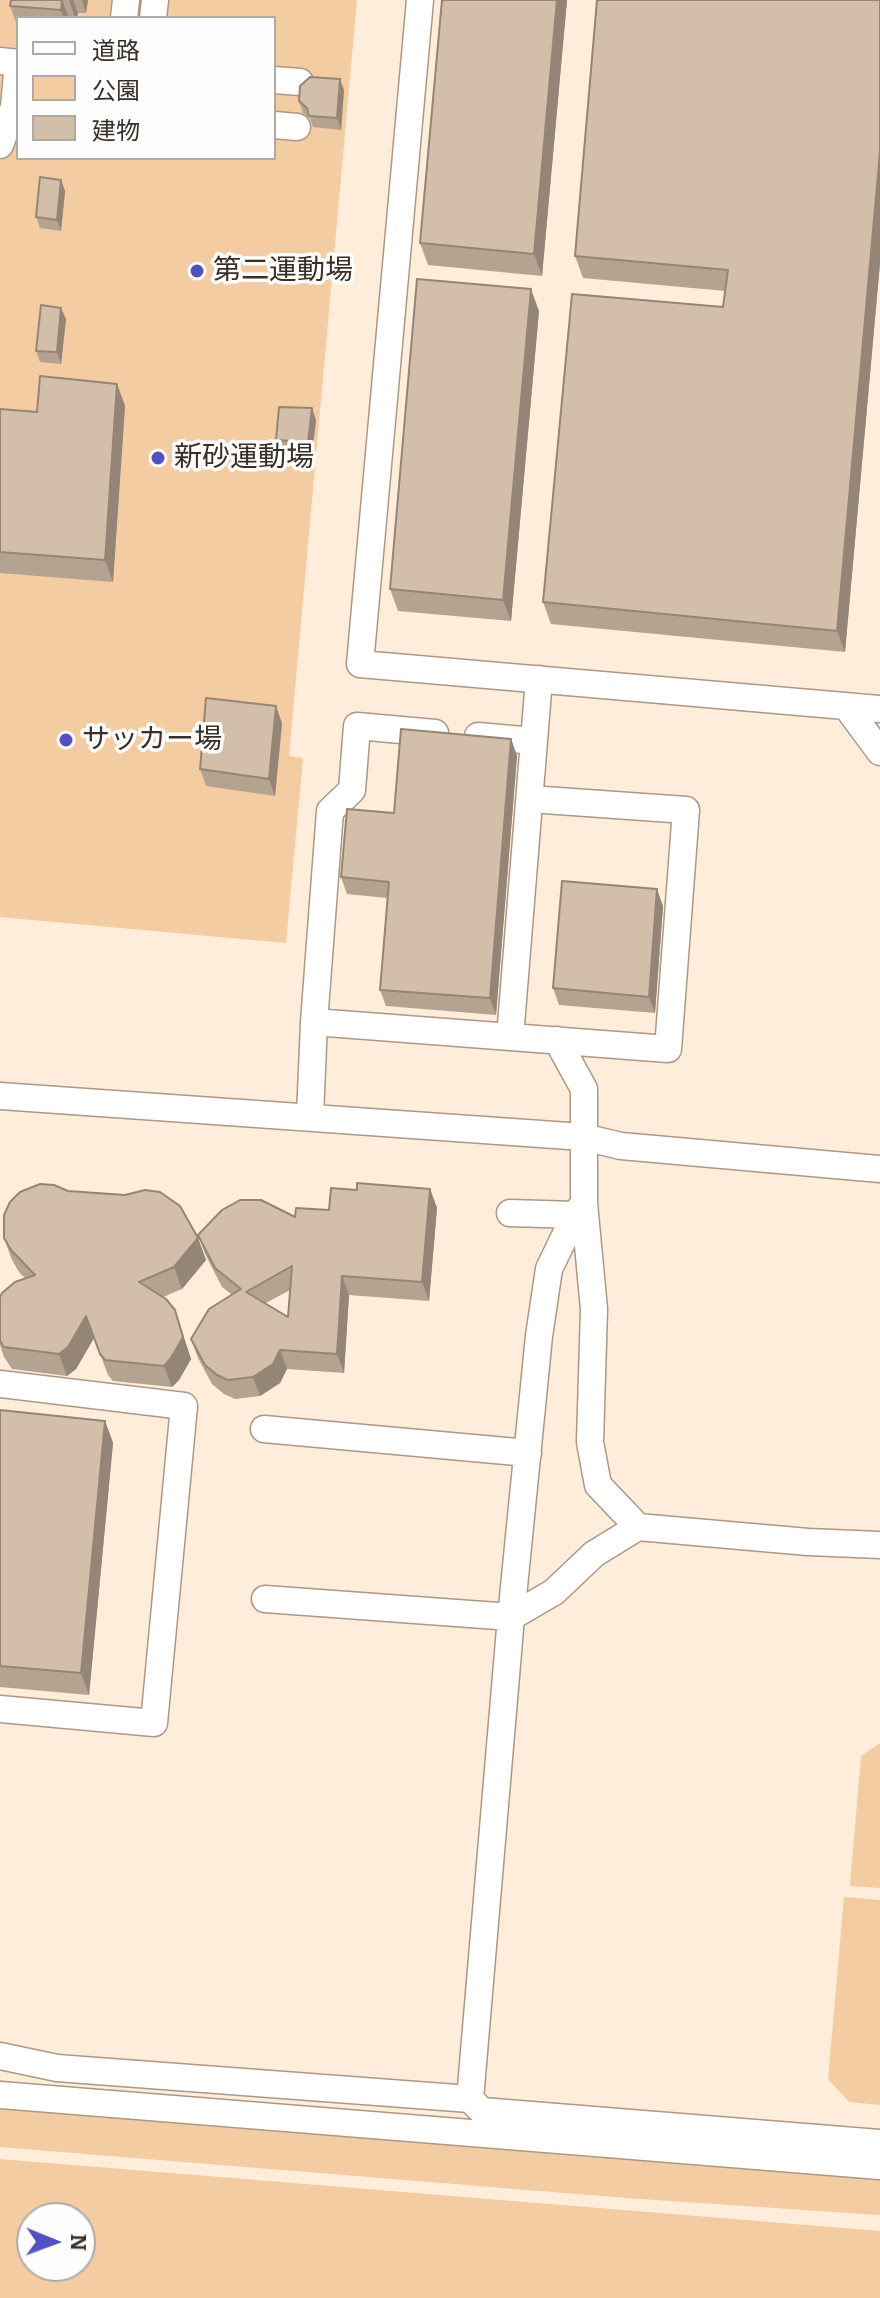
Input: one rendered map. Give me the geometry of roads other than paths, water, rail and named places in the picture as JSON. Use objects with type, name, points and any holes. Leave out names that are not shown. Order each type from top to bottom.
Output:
[{"type":"lane","points":[[420,0],[360,664],[880,709]]},
{"type":"lane","points":[[0,145],[14,107],[16,85]]},
{"type":"lane","points":[[510,1037],[539,679]]},
{"type":"lane","points":[[846,706],[880,752]]},
{"type":"lane","points":[[310,1116],[330,811],[352,790],[357,726],[534,741]]},
{"type":"lane","points":[[314,1022],[668,1049],[686,810],[530,799]]},
{"type":"lane","points":[[557,1040],[584,1089],[579,1209],[594,1309],[590,1442],[598,1485],[638,1527]]},
{"type":"lane","points":[[0,1096],[583,1137],[621,1146],[880,1169]]},
{"type":"lane","points":[[510,1213],[579,1209]]},
{"type":"lane","points":[[470,2099],[511,1617],[539,1336],[549,1269],[579,1209]]},
{"type":"lane","points":[[0,1384],[184,1406],[154,1723],[0,1709]]},
{"type":"lane","points":[[264,1429],[528,1453]]},
{"type":"lane","points":[[265,1599],[511,1617],[554,1592],[594,1554],[638,1527],[880,1545]]},
{"type":"lane","points":[[0,2040],[12,2058],[57,2068],[470,2099],[482,2111],[880,2143]]},
{"type":"lane","points":[[0,2095],[880,2166]]},
{"type":"place","name":"第二運動場","points":[[197,271]]},
{"type":"place","name":"新砂運動場","points":[[158,458]]},
{"type":"place","name":"サッカー場","points":[[66,740]]}]
